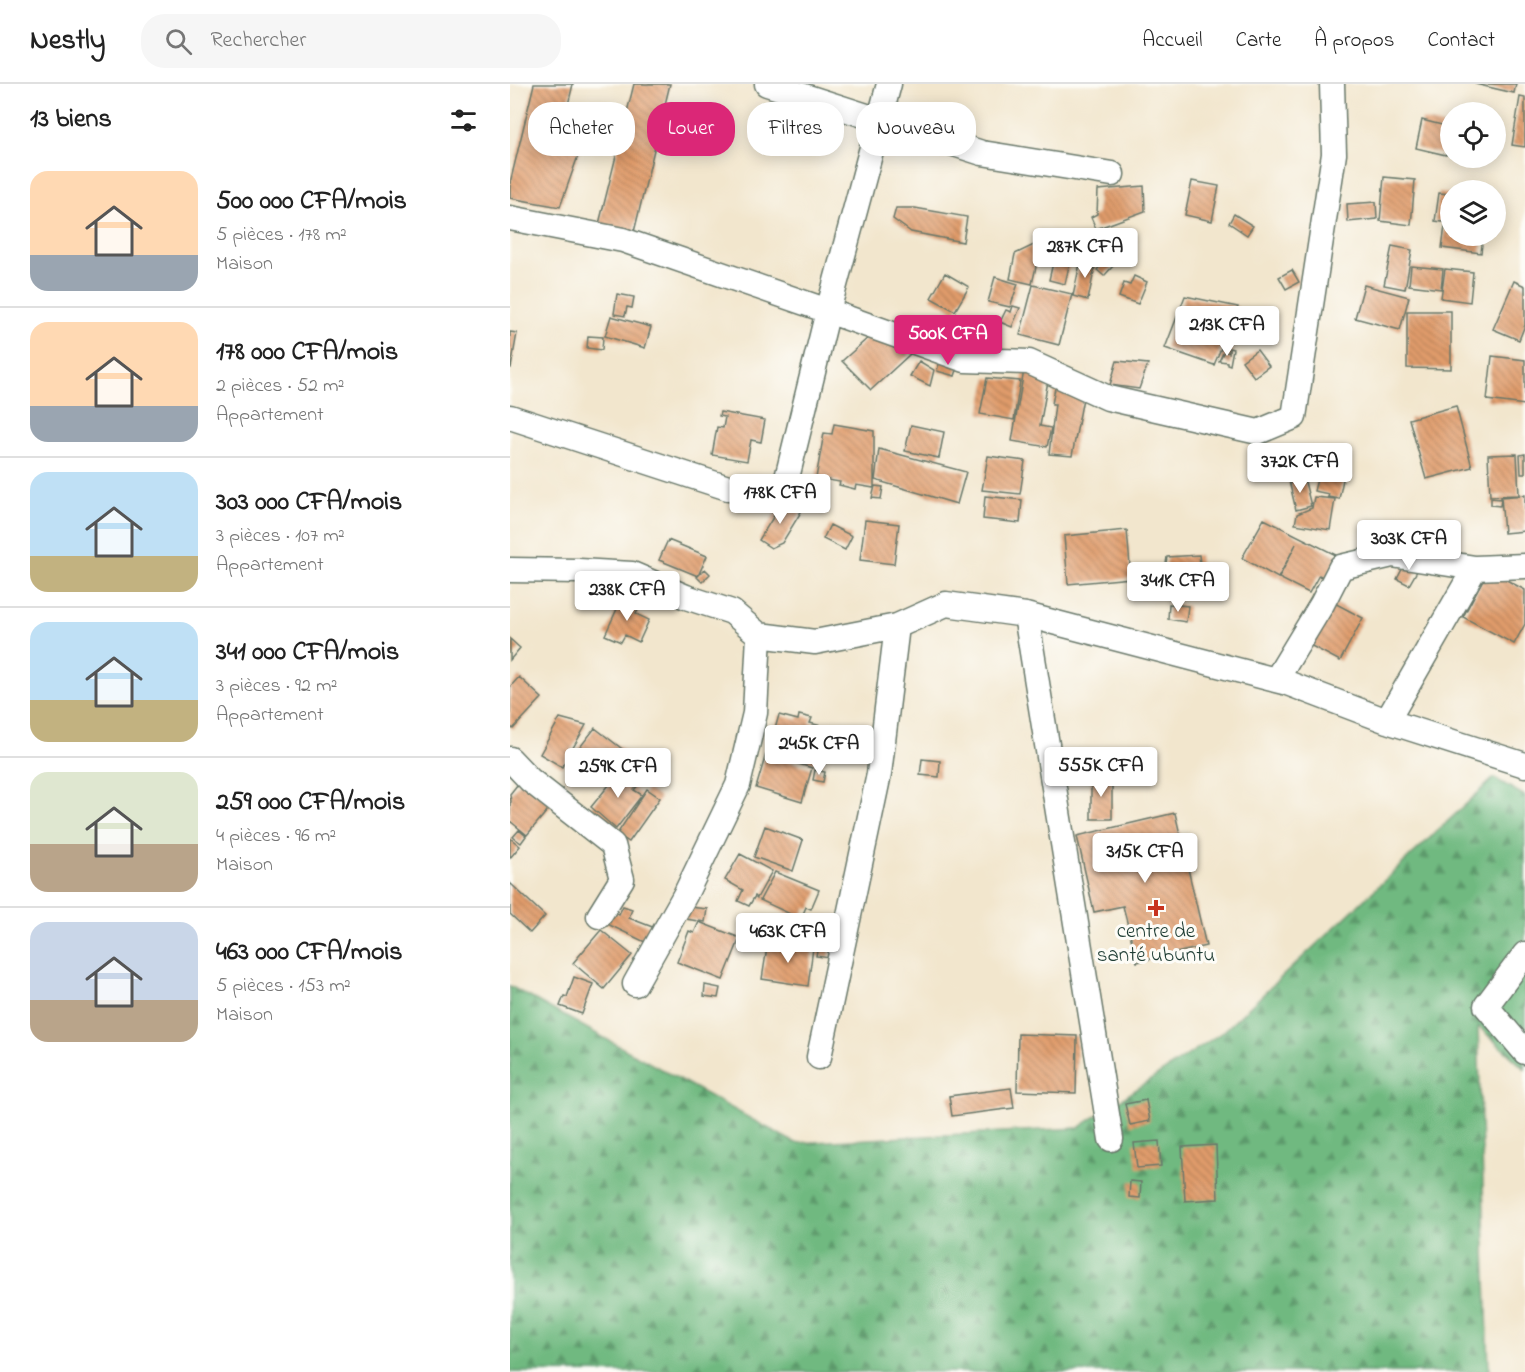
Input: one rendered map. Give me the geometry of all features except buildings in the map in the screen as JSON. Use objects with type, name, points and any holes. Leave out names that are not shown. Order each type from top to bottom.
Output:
[{"type":"street","points":[[767,84],[856,112]]},
{"type":"street","points":[[884,102],[889,84]]},
{"type":"street","points":[[510,218],[623,240],[964,360],[1029,362],[1107,398],[1258,432],[1294,417],[1334,154],[1332,84]]},
{"type":"street","points":[[976,151],[1112,174]]},
{"type":"street","points":[[510,417],[728,488],[786,486],[828,311],[870,156]]},
{"type":"street","points":[[1276,680],[1322,604],[1341,567],[1392,555],[1475,568],[1525,566]]},
{"type":"street","points":[[1387,721],[1475,568]]},
{"type":"street","points":[[510,591],[521,571],[632,574],[686,597],[732,612],[759,635],[815,642],[897,626],[946,604],[1026,615],[1287,683],[1387,721],[1525,765]]},
{"type":"street","points":[[1026,615],[1111,1139]]},
{"type":"street","points":[[819,1058],[879,774],[897,626]]},
{"type":"street","points":[[635,984],[685,894],[738,785],[755,713],[759,635]]},
{"type":"street","points":[[510,759],[530,780],[613,845],[622,879],[599,916]]},
{"type":"street","points":[[1525,954],[1486,1006],[1525,1052]]},
{"type":"green space","points":[[1494,778],[1525,796],[1525,1069],[1478,1026],[1489,1372],[510,1372],[510,986],[795,1143],[1078,1128],[1224,1031]]},
{"type":"place","name":"centre de santé ubuntu","points":[[1156,908]]}]
